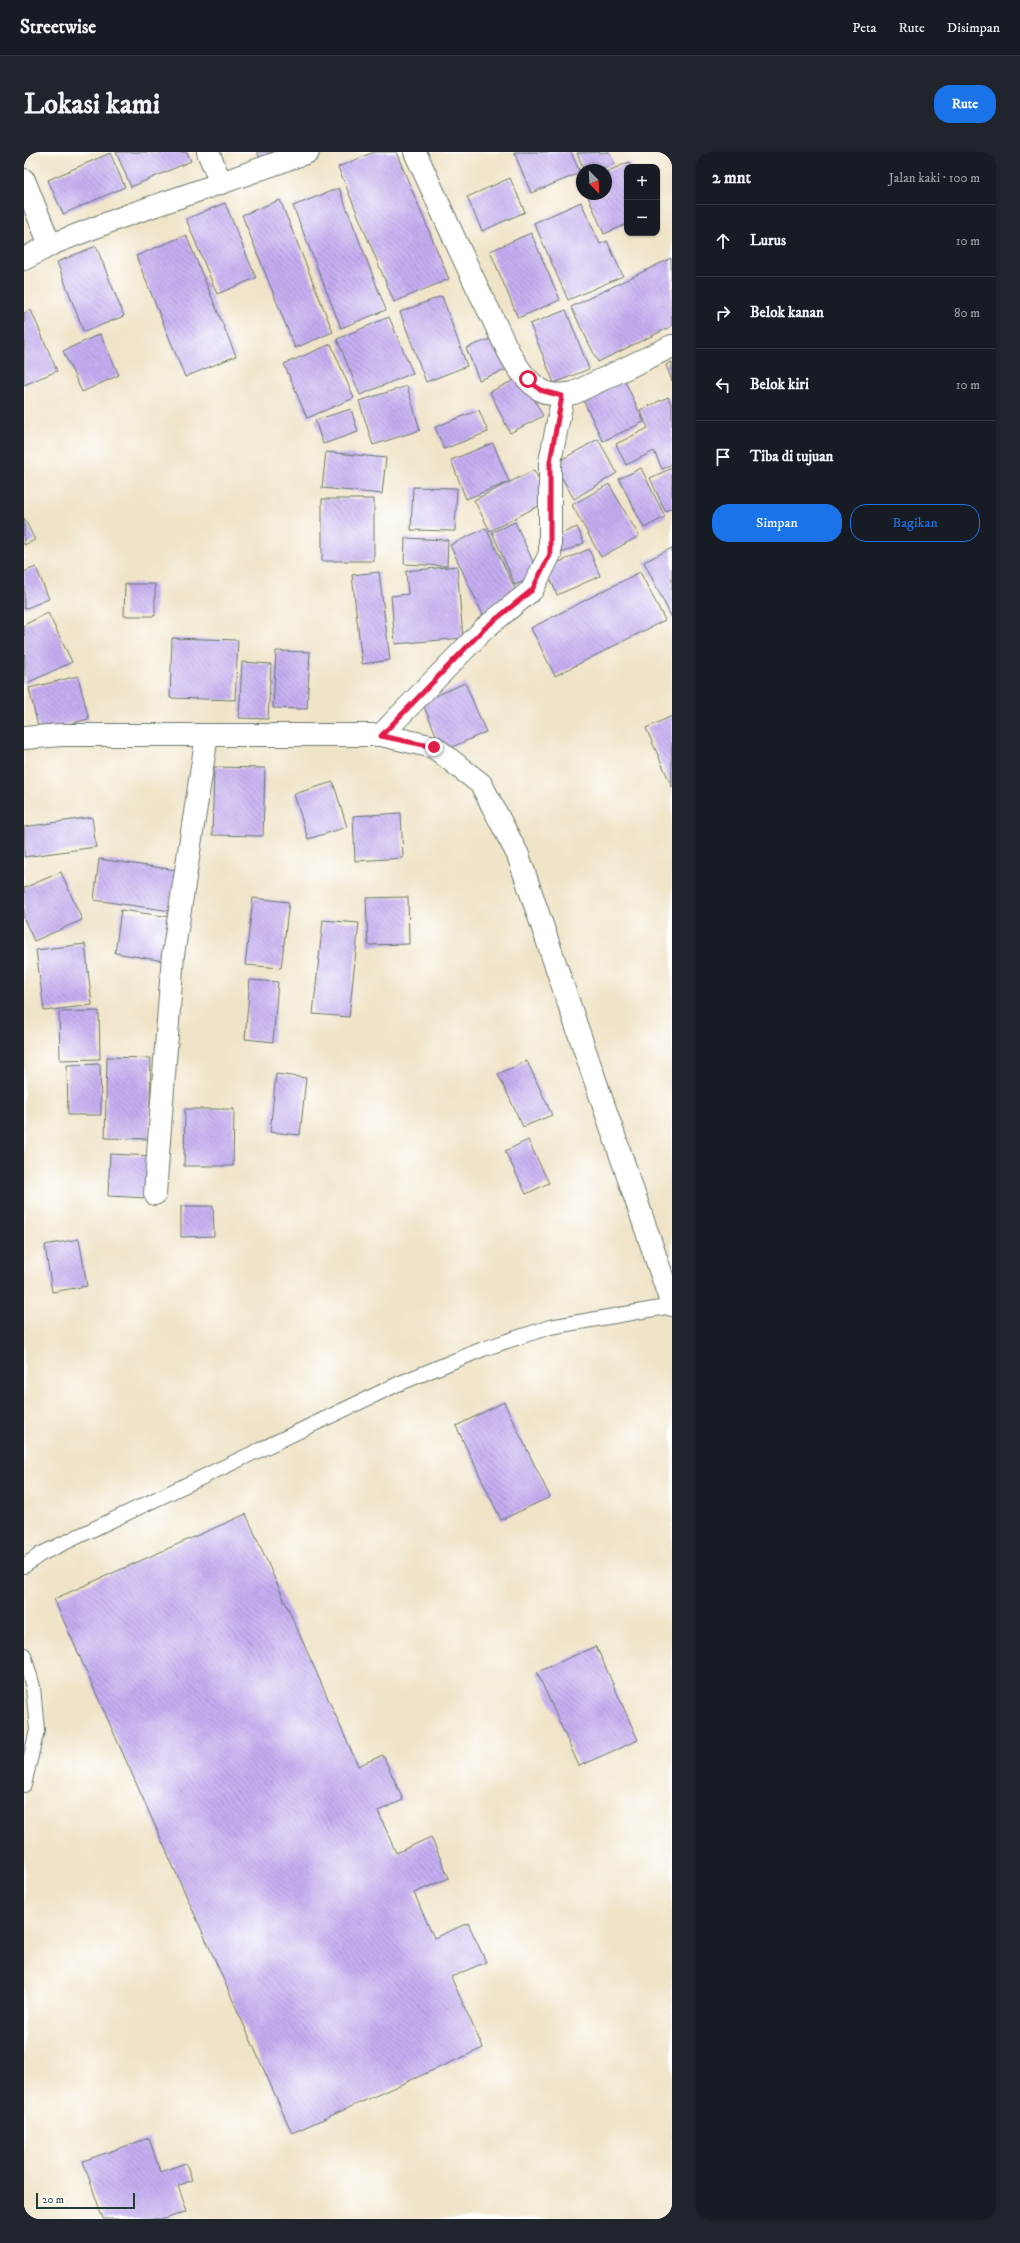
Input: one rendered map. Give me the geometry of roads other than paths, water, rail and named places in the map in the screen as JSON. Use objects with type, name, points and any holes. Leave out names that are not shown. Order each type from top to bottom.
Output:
[{"type":"street","points":[[208,152],[220,183]]},
{"type":"street","points":[[24,259],[50,245],[125,216],[308,152]]},
{"type":"street","points":[[415,152],[480,293],[512,358],[528,379],[540,390],[562,396],[574,393],[672,346]]},
{"type":"street","points":[[24,180],[50,245]]},
{"type":"street","points":[[381,736],[485,628],[532,590],[550,554],[550,462],[562,396]]},
{"type":"street","points":[[24,738],[61,735],[381,736],[434,747],[481,784],[515,849],[672,1305]]},
{"type":"street","points":[[155,1194],[173,955],[207,735]]},
{"type":"lane","points":[[24,1566],[48,1551],[398,1384],[483,1349],[550,1327],[672,1305]]},
{"type":"lane","points":[[24,1655],[33,1687],[37,1730],[24,1785]]}]
